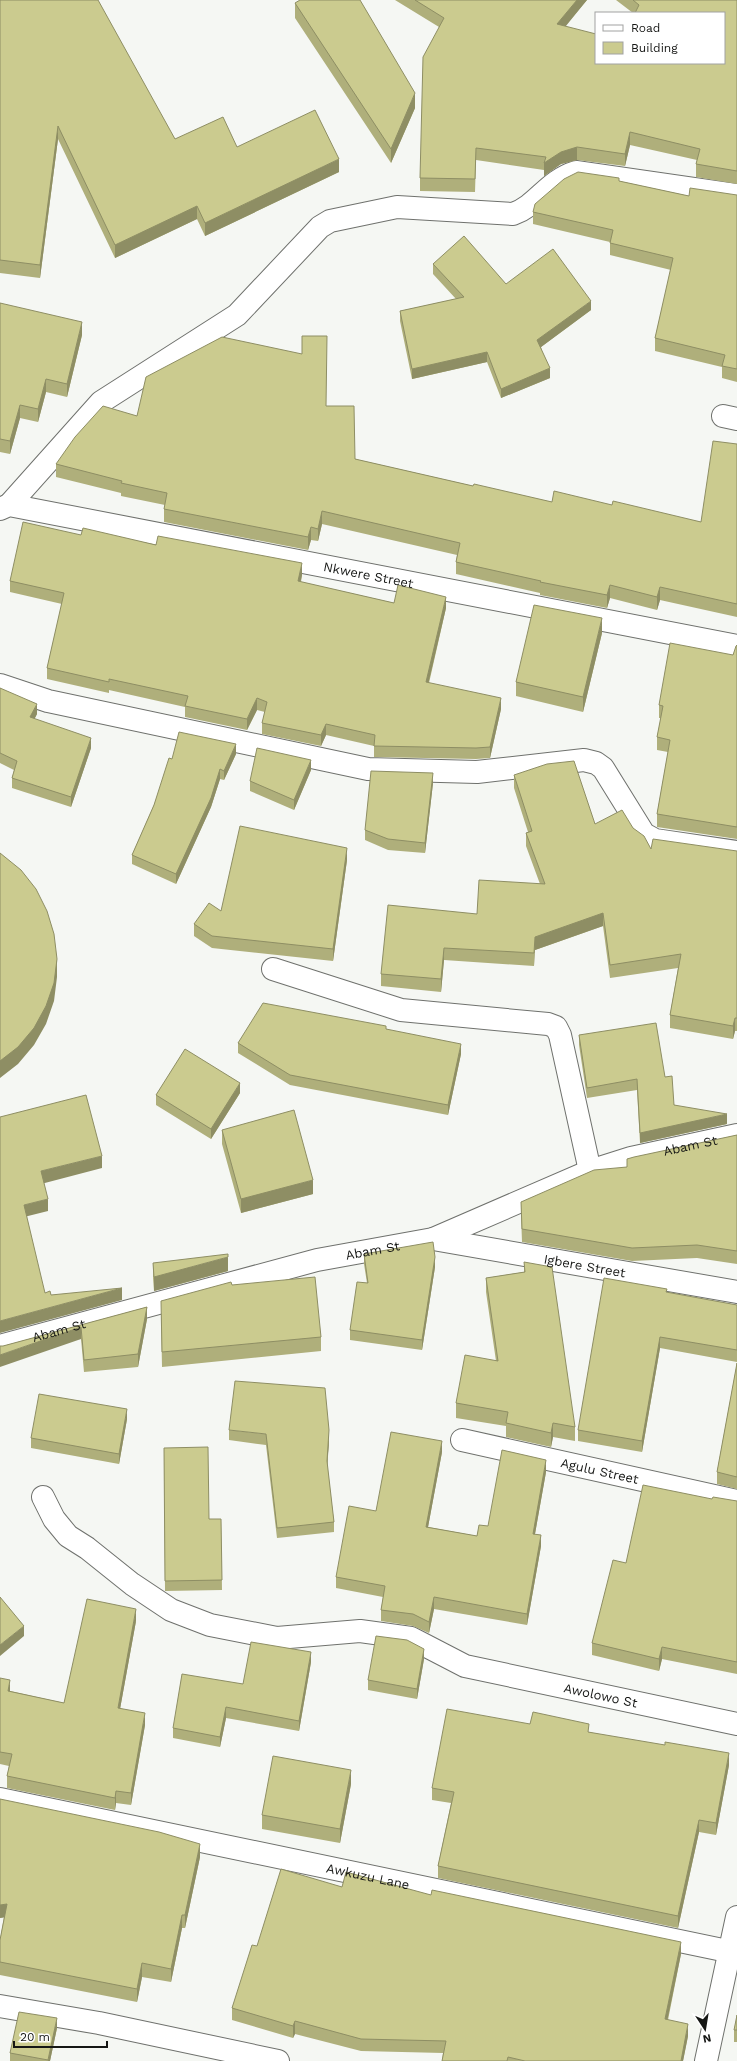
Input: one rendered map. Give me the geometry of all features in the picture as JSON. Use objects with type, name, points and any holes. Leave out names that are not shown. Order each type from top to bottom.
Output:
[{"type":"street","points":[[5,507],[102,402],[237,315],[320,227],[330,221],[396,207],[513,214],[526,209],[562,176],[576,172],[737,195]]},
{"type":"street","name":"Nkwere Street","points":[[5,507],[737,646]]},
{"type":"street","points":[[0,685],[48,701],[368,770],[477,772],[584,760],[596,763],[603,768],[644,834],[655,840],[737,852]]},
{"type":"street","points":[[273,969],[401,1010],[556,1026],[560,1034],[590,1171]]},
{"type":"street","name":"Abam St","points":[[0,1346],[317,1260],[433,1239],[590,1171],[631,1158],[737,1134]]},
{"type":"street","name":"Igbere Street","points":[[433,1239],[737,1292]]},
{"type":"street","name":"Agulu Street","points":[[462,1440],[737,1500]]},
{"type":"street","name":"Awolowo St","points":[[43,1497],[54,1519],[68,1536],[87,1548],[132,1584],[171,1610],[210,1625],[277,1638],[360,1631],[410,1638],[465,1666],[737,1724]]},
{"type":"street","name":"Awkuzu Lane","points":[[0,1799],[733,1952]]},
{"type":"street","points":[[706,2061],[733,1952],[737,1917]]},
{"type":"street","points":[[0,2006],[99,2022],[278,2061]]},
{"type":"building","points":[[0,0],[98,0],[175,139],[223,117],[237,147],[315,110],[339,159],[205,223],[197,206],[115,245],[58,126],[40,265],[0,260]]},
{"type":"building","points":[[300,0],[360,0],[415,93],[391,149],[295,3]]},
{"type":"building","points":[[415,0],[577,0],[557,24],[595,34],[595,64],[725,64],[725,12],[636,12],[639,5],[633,0],[737,0],[737,171],[696,164],[700,149],[630,132],[625,154],[577,147],[561,152],[544,163],[546,157],[476,148],[475,179],[420,178],[423,57],[444,18]]},
{"type":"building","points":[[578,172],[619,178],[619,181],[689,196],[690,188],[737,195],[737,369],[722,366],[725,355],[655,338],[673,258],[610,243],[613,230],[533,212],[535,204],[564,179]]},
{"type":"building","points":[[464,236],[506,284],[553,249],[591,301],[537,340],[550,368],[501,389],[487,352],[412,369],[400,311],[464,297],[433,264]]},
{"type":"building","points":[[0,303],[82,322],[67,384],[46,379],[38,409],[20,405],[10,441],[0,439]]},
{"type":"building","points":[[302,336],[327,336],[326,406],[354,406],[355,459],[473,486],[474,484],[552,502],[554,491],[612,505],[613,501],[701,522],[713,441],[737,444],[737,604],[660,587],[657,597],[610,585],[607,595],[540,582],[541,581],[456,562],[460,543],[322,511],[318,529],[311,527],[308,537],[164,509],[167,493],[121,483],[122,481],[56,464],[75,437],[103,406],[137,416],[146,377],[222,337],[302,354]]},
{"type":"building","points":[[23,522],[81,535],[83,528],[156,545],[158,536],[302,563],[298,581],[394,603],[398,585],[446,597],[426,682],[501,698],[490,747],[374,746],[375,735],[326,724],[321,735],[262,723],[267,702],[257,698],[247,719],[185,706],[188,696],[109,679],[109,682],[47,668],[64,593],[10,581]]},
{"type":"building","points":[[534,605],[602,618],[583,697],[516,682]]},
{"type":"building","points":[[670,643],[733,655],[737,645],[737,827],[657,814],[670,740],[657,737],[663,706],[659,705]]},
{"type":"building","points":[[0,688],[37,704],[30,717],[91,738],[71,797],[12,778],[17,761],[0,753]]},
{"type":"building","points":[[179,732],[236,744],[224,771],[220,769],[211,798],[176,874],[132,855],[154,805],[169,758],[172,759]]},
{"type":"building","points":[[257,748],[311,760],[294,800],[250,781]]},
{"type":"building","points":[[574,761],[595,824],[622,810],[633,828],[644,836],[651,849],[653,839],[737,851],[737,1018],[735,1018],[733,1026],[670,1015],[681,954],[610,965],[603,913],[535,937],[534,953],[444,948],[441,979],[381,974],[388,905],[477,914],[479,880],[545,884],[526,833],[532,831],[514,775],[547,764]]},
{"type":"building","points":[[371,771],[433,773],[425,843],[388,839],[365,830]]},
{"type":"building","points":[[240,826],[347,848],[333,949],[212,936],[194,924],[209,903],[221,911]]},
{"type":"building","points":[[0,853],[21,870],[36,889],[47,911],[54,934],[57,959],[54,983],[46,1006],[34,1028],[18,1047],[0,1061]]},
{"type":"building","points":[[263,1003],[386,1026],[386,1029],[461,1044],[448,1105],[290,1075],[238,1043]]},
{"type":"building","points":[[656,1023],[665,1077],[672,1076],[674,1105],[727,1114],[640,1133],[637,1079],[587,1088],[579,1035]]},
{"type":"building","points":[[185,1049],[240,1083],[211,1129],[156,1095]]},
{"type":"building","points":[[86,1095],[102,1156],[41,1171],[48,1199],[24,1205],[45,1293],[50,1291],[51,1295],[122,1288],[0,1321],[0,1117]]},
{"type":"building","points":[[294,1110],[313,1180],[241,1199],[222,1130]]},
{"type":"building","points":[[737,1135],[737,1251],[697,1245],[632,1248],[522,1229],[521,1202],[594,1170],[627,1167],[627,1159]]},
{"type":"building","points":[[433,1242],[435,1257],[422,1340],[350,1330],[357,1282],[368,1283],[364,1254]]},
{"type":"building","points":[[228,1254],[228,1257],[154,1277],[153,1263]]},
{"type":"building","points":[[524,1262],[552,1267],[575,1427],[553,1423],[551,1433],[506,1423],[508,1412],[456,1403],[465,1355],[498,1361],[486,1278],[525,1272]]},
{"type":"building","points":[[315,1277],[321,1337],[162,1352],[161,1301],[231,1282],[232,1285]]},
{"type":"building","points":[[604,1278],[667,1289],[666,1292],[737,1305],[737,1350],[660,1337],[642,1441],[578,1430]]},
{"type":"building","points":[[147,1307],[138,1354],[84,1360],[81,1327],[0,1355],[0,1346]]},
{"type":"building","points":[[737,1363],[737,1477],[717,1472]]},
{"type":"building","points":[[235,1381],[325,1388],[329,1430],[327,1461],[334,1522],[277,1528],[266,1434],[229,1430]]},
{"type":"building","points":[[39,1394],[127,1409],[119,1454],[31,1438]]},
{"type":"building","points":[[391,1432],[442,1441],[426,1527],[477,1536],[479,1525],[488,1526],[502,1450],[546,1460],[533,1534],[541,1535],[527,1614],[434,1597],[429,1622],[413,1614],[381,1610],[385,1586],[336,1577],[349,1506],[376,1511]]},
{"type":"building","points":[[208,1447],[209,1519],[221,1519],[222,1580],[165,1581],[164,1448]]},
{"type":"building","points":[[643,1485],[712,1499],[713,1497],[737,1501],[737,1662],[662,1647],[659,1659],[592,1643],[613,1560],[626,1563]]},
{"type":"building","points":[[0,1597],[24,1626],[0,1645]]},
{"type":"building","points":[[87,1599],[136,1609],[118,1708],[145,1713],[131,1793],[116,1791],[115,1798],[7,1776],[12,1754],[0,1752],[0,1678],[10,1680],[8,1691],[64,1703]]},
{"type":"building","points":[[376,1636],[407,1640],[424,1649],[417,1689],[368,1680]]},
{"type":"building","points":[[251,1642],[311,1652],[299,1721],[226,1707],[220,1737],[173,1728],[182,1674],[243,1684]]},
{"type":"building","points":[[447,1709],[530,1724],[533,1712],[589,1724],[588,1732],[665,1745],[665,1742],[729,1753],[716,1823],[699,1820],[678,1916],[438,1866],[454,1792],[432,1788]]},
{"type":"building","points":[[273,1756],[351,1770],[340,1829],[262,1815]]},
{"type":"building","points":[[0,1799],[159,1832],[200,1844],[185,1915],[182,1915],[171,1969],[142,1963],[137,1989],[0,1962],[0,1940],[7,1904],[0,1905]]},
{"type":"building","points":[[281,1869],[342,1887],[346,1872],[431,1895],[432,1890],[681,1942],[665,2019],[688,2024],[681,2061],[525,2061],[508,2057],[507,2061],[442,2061],[446,2041],[361,2039],[295,2021],[293,2026],[232,2008],[252,1945],[257,1946]]},
{"type":"building","points":[[19,2012],[57,2018],[48,2060],[10,2053]]},
{"type":"building","points":[[737,2015],[737,2030],[734,2030]]}]
